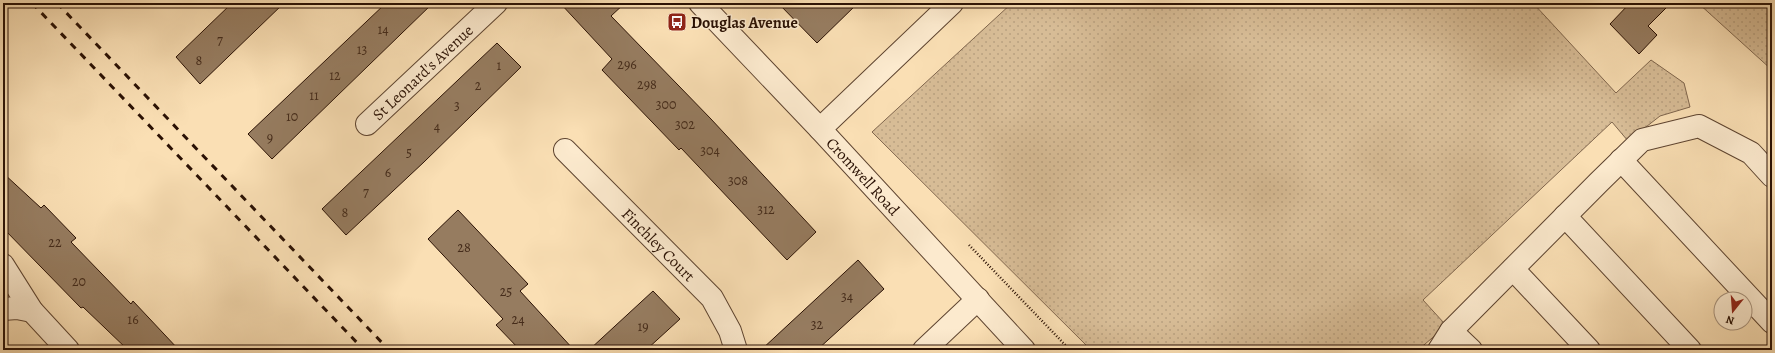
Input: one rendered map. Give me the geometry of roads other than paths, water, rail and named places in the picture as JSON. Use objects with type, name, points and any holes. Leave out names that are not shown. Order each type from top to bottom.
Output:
[{"type":"street","name":"St Leonard's Avenue","points":[[367,124],[496,3]]},
{"type":"street","name":"Cromwell Road","points":[[700,3],[820,129],[1024,350]]},
{"type":"street","points":[[820,129],[952,3]]},
{"type":"street","points":[[1439,350],[1451,331],[1642,140],[1699,126],[1751,153],[1772,176]]},
{"type":"street","name":"Finchley Court","points":[[565,150],[712,298],[730,331],[736,350]]},
{"type":"street","points":[[1621,160],[1772,322]]},
{"type":"street","points":[[1565,216],[1690,350]]},
{"type":"street","points":[[3,265],[32,311],[68,350]]},
{"type":"street","points":[[1513,269],[1589,350]]},
{"type":"street","points":[[924,350],[978,299]]},
{"type":"street","points":[[3,309],[17,308],[32,311]]},
{"type":"street","points":[[1451,331],[1471,350]]},
{"type":"railway","points":[[32,3],[364,350]]},
{"type":"railway","points":[[57,3],[389,350]]},
{"type":"place","name":"Douglas Avenue","points":[[677,22]]}]
